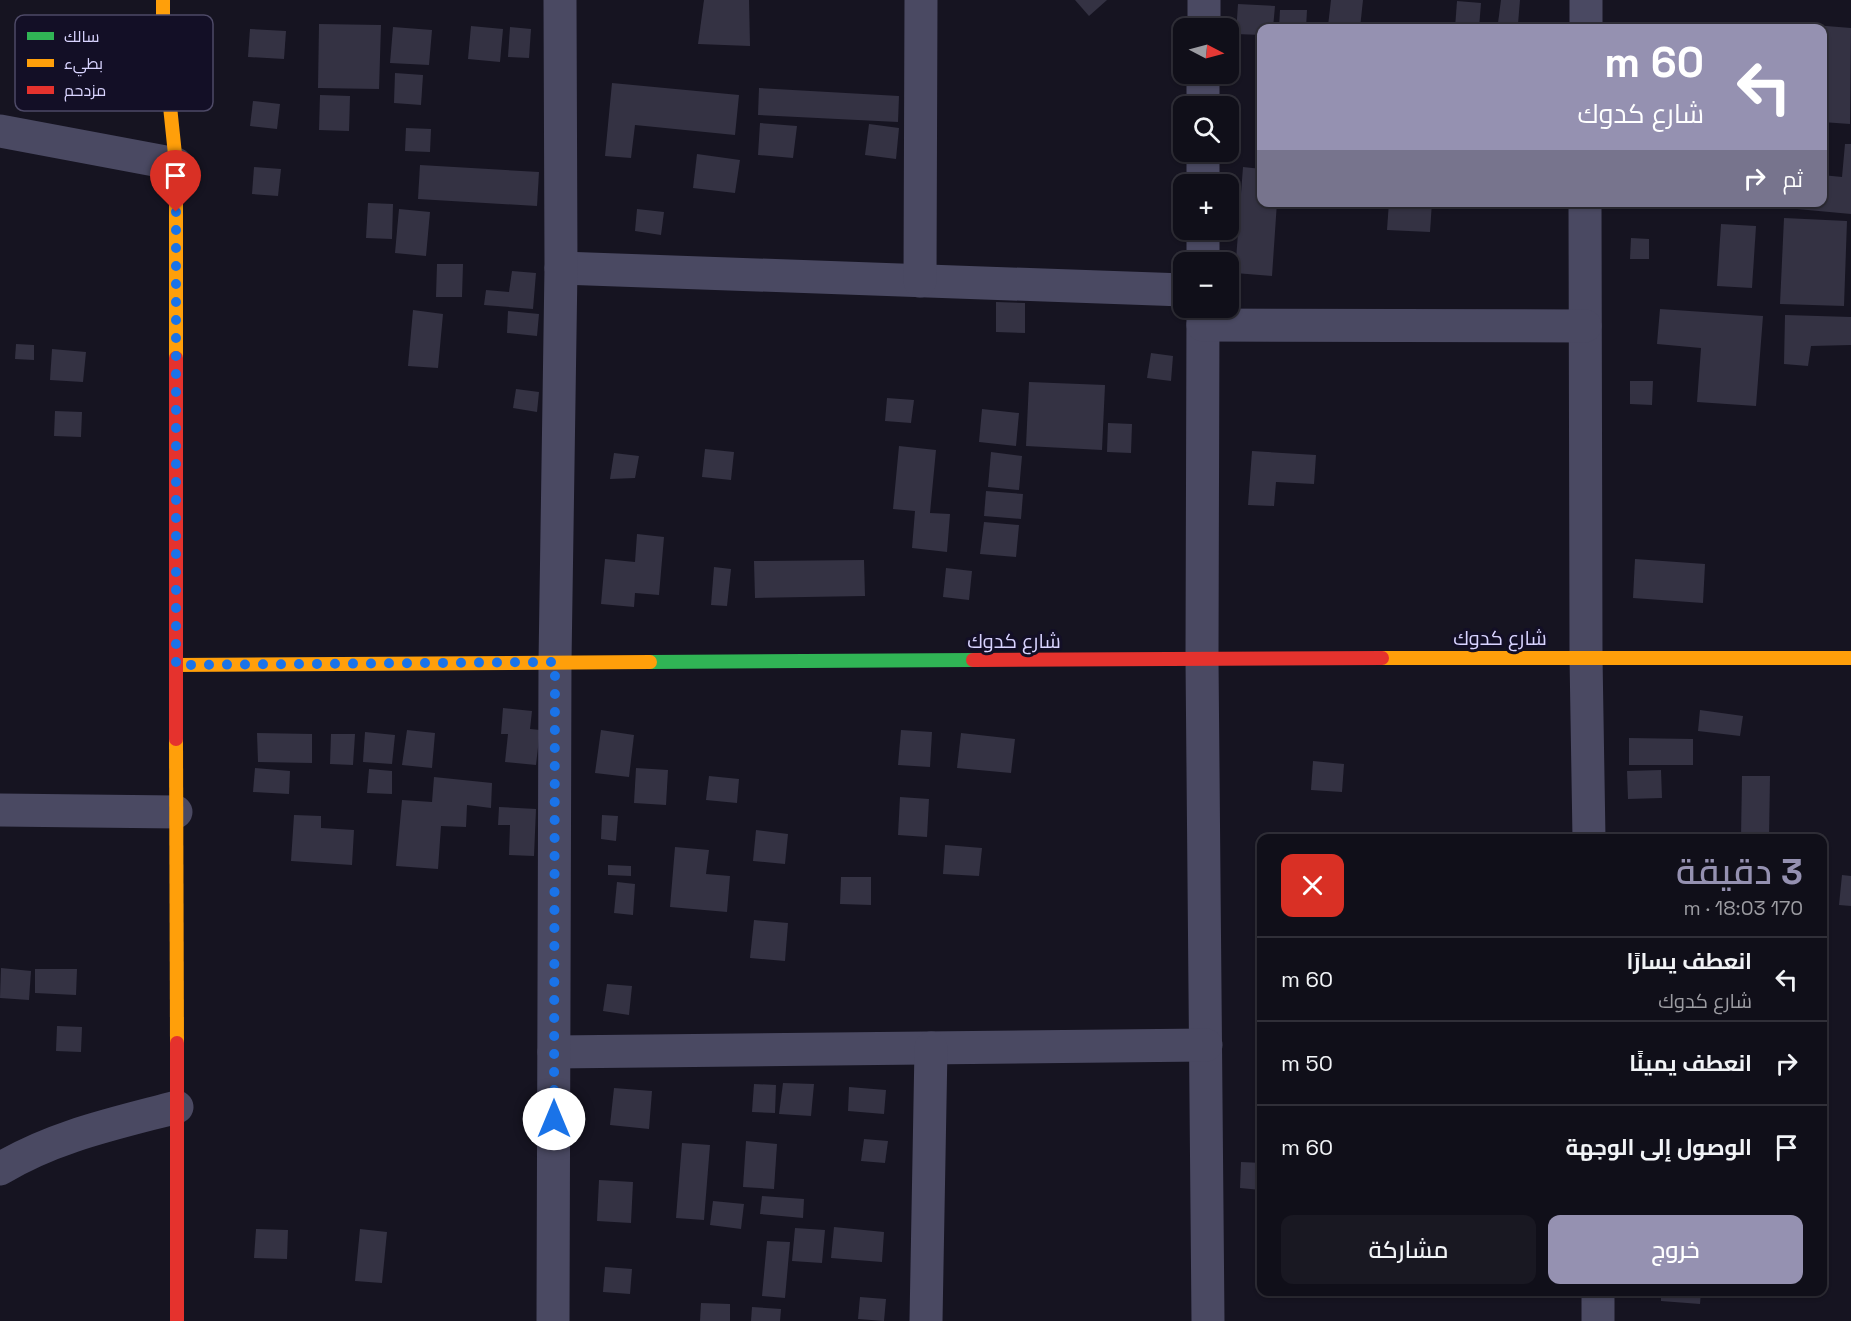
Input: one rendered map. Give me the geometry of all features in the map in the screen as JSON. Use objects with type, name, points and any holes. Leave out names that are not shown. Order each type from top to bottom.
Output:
[{"type":"street","points":[[163,0],[163,15]]},
{"type":"street","points":[[553,1321],[555,662],[561,268],[560,0]]},
{"type":"street","points":[[920,281],[921,0]]},
{"type":"street","points":[[1204,0],[1204,18]]},
{"type":"street","points":[[1586,0],[1586,24]]},
{"type":"street","points":[[171,111],[176,164],[177,1321]]},
{"type":"street","points":[[0,131],[176,164]]},
{"type":"street","points":[[1585,207],[1586,657],[1589,834]]},
{"type":"street","points":[[561,268],[1173,290]]},
{"type":"street","points":[[1239,317],[1585,326]]},
{"type":"street","points":[[1203,318],[1202,659],[1208,1321]]},
{"type":"street","name":"شارع كدوك","points":[[176,665],[1586,657],[1851,658]]},
{"type":"street","points":[[0,810],[176,812]]},
{"type":"street","points":[[554,1052],[1206,1045]]},
{"type":"street","points":[[926,1321],[931,1048]]},
{"type":"street","points":[[0,1169],[28,1153],[63,1138],[177,1107]]},
{"type":"street","points":[[1598,1296],[1598,1321]]},
{"type":"building","points":[[704,0],[749,0],[750,46],[698,44]]},
{"type":"building","points":[[1075,0],[1107,0],[1089,16]]},
{"type":"building","points":[[1331,0],[1363,0],[1360,24],[1328,24]]},
{"type":"building","points":[[1501,0],[1520,0],[1518,24],[1498,23]]},
{"type":"building","points":[[1457,1],[1481,3],[1479,24],[1455,24]]},
{"type":"building","points":[[1238,4],[1275,6],[1273,24],[1257,24],[1257,35],[1239,34]]},
{"type":"building","points":[[1280,10],[1307,10],[1306,24],[1279,24]]},
{"type":"building","points":[[319,24],[381,25],[379,89],[318,88]]},
{"type":"building","points":[[471,26],[503,29],[500,62],[468,59]]},
{"type":"building","points":[[1827,26],[1851,28],[1850,124],[1827,122]]},
{"type":"building","points":[[393,27],[432,30],[429,65],[390,63]]},
{"type":"building","points":[[510,27],[531,29],[529,58],[508,57]]},
{"type":"building","points":[[250,29],[286,31],[284,59],[248,57]]},
{"type":"building","points":[[395,73],[423,75],[421,105],[394,103]]},
{"type":"building","points":[[612,83],[739,95],[735,135],[635,125],[631,158],[605,156]]},
{"type":"building","points":[[759,88],[899,96],[898,122],[758,115]]},
{"type":"building","points":[[320,95],[350,96],[349,131],[319,130]]},
{"type":"building","points":[[253,101],[280,104],[277,129],[250,126]]},
{"type":"building","points":[[760,123],[797,126],[793,158],[758,155]]},
{"type":"building","points":[[869,124],[899,128],[896,159],[865,155]]},
{"type":"building","points":[[406,128],[431,129],[430,152],[405,151]]},
{"type":"building","points":[[1845,144],[1851,144],[1851,214],[1775,207],[1827,207],[1827,176],[1842,177]]},
{"type":"building","points":[[697,154],[740,160],[735,193],[693,188]]},
{"type":"building","points":[[420,165],[539,172],[537,206],[418,199]]},
{"type":"building","points":[[254,167],[281,169],[278,196],[252,194]]},
{"type":"building","points":[[1243,167],[1257,168],[1257,207],[1277,207],[1272,276],[1239,273],[1239,252],[1237,252]]},
{"type":"building","points":[[368,203],[393,204],[392,239],[366,238]]},
{"type":"building","points":[[1389,207],[1432,207],[1430,232],[1387,230]]},
{"type":"building","points":[[399,209],[430,212],[426,256],[395,253]]},
{"type":"building","points":[[637,209],[664,212],[661,235],[635,231]]},
{"type":"building","points":[[1784,218],[1847,221],[1844,306],[1780,304]]},
{"type":"building","points":[[1721,224],[1756,226],[1752,288],[1717,286]]},
{"type":"building","points":[[1631,238],[1649,239],[1649,259],[1630,259]]},
{"type":"building","points":[[437,264],[463,264],[462,297],[436,297]]},
{"type":"building","points":[[512,271],[536,273],[533,309],[484,305],[486,290],[509,292]]},
{"type":"building","points":[[996,302],[1025,303],[1025,333],[996,332]]},
{"type":"building","points":[[1660,309],[1763,316],[1756,406],[1697,402],[1701,348],[1657,344]]},
{"type":"building","points":[[413,310],[443,314],[438,368],[408,366]]},
{"type":"building","points":[[508,311],[539,314],[537,336],[507,333]]},
{"type":"building","points":[[1785,315],[1851,317],[1851,345],[1811,346],[1808,366],[1784,364]]},
{"type":"building","points":[[16,344],[34,345],[34,360],[15,359]]},
{"type":"building","points":[[52,349],[86,352],[83,382],[50,380]]},
{"type":"building","points":[[1151,353],[1173,356],[1171,381],[1147,378]]},
{"type":"building","points":[[1630,381],[1653,381],[1652,405],[1630,404]]},
{"type":"building","points":[[1029,382],[1105,385],[1102,450],[1026,446]]},
{"type":"building","points":[[516,389],[539,392],[537,412],[513,408]]},
{"type":"building","points":[[887,398],[914,400],[911,423],[885,421]]},
{"type":"building","points":[[982,409],[1019,413],[1016,446],[979,442]]},
{"type":"building","points":[[55,411],[82,412],[81,437],[54,436]]},
{"type":"building","points":[[1108,423],[1132,424],[1131,453],[1107,452]]},
{"type":"building","points":[[899,446],[936,450],[930,513],[950,514],[947,552],[912,548],[915,511],[893,509]]},
{"type":"building","points":[[705,449],[734,452],[731,480],[702,477]]},
{"type":"building","points":[[1252,451],[1316,455],[1314,484],[1276,482],[1274,506],[1248,505]]},
{"type":"building","points":[[991,452],[1022,456],[1019,490],[988,487]]},
{"type":"building","points":[[614,453],[639,456],[635,478],[610,479]]},
{"type":"building","points":[[986,491],[1023,494],[1021,519],[984,516]]},
{"type":"building","points":[[984,522],[1019,525],[1016,557],[980,554]]},
{"type":"building","points":[[637,534],[664,537],[659,595],[635,593],[634,607],[601,604],[605,559],[635,562]]},
{"type":"building","points":[[1635,559],[1705,564],[1703,603],[1633,598]]},
{"type":"building","points":[[864,560],[865,596],[755,598],[754,561]]},
{"type":"building","points":[[714,567],[731,569],[727,606],[711,605]]},
{"type":"building","points":[[946,568],[972,571],[969,600],[943,597]]},
{"type":"building","points":[[503,708],[532,711],[530,729],[540,730],[536,765],[505,762],[508,734],[501,734]]},
{"type":"building","points":[[1700,710],[1743,716],[1740,736],[1698,731]]},
{"type":"building","points":[[407,730],[435,733],[432,768],[402,765]]},
{"type":"building","points":[[601,730],[634,735],[629,777],[595,773]]},
{"type":"building","points":[[901,730],[932,732],[930,767],[898,765]]},
{"type":"building","points":[[365,732],[395,735],[392,764],[363,762]]},
{"type":"building","points":[[257,733],[312,734],[312,763],[258,762]]},
{"type":"building","points":[[961,733],[1015,739],[1011,773],[957,768]]},
{"type":"building","points":[[331,734],[355,734],[353,765],[330,764]]},
{"type":"building","points":[[1629,738],[1693,739],[1693,765],[1629,765]]},
{"type":"building","points":[[1313,761],[1344,764],[1342,792],[1311,790]]},
{"type":"building","points":[[255,768],[290,771],[289,794],[253,792]]},
{"type":"building","points":[[636,768],[668,770],[666,805],[634,803]]},
{"type":"building","points":[[369,769],[392,771],[392,794],[367,793]]},
{"type":"building","points":[[1661,770],[1662,798],[1628,799],[1627,771]]},
{"type":"building","points":[[709,776],[739,779],[737,803],[706,800]]},
{"type":"building","points":[[1742,776],[1770,776],[1769,834],[1741,834]]},
{"type":"building","points":[[434,777],[492,783],[491,808],[467,805],[466,827],[441,826],[438,869],[396,866],[402,800],[432,802]]},
{"type":"building","points":[[900,797],[929,799],[927,837],[898,835]]},
{"type":"building","points":[[499,807],[536,809],[534,856],[509,855],[510,825],[498,825]]},
{"type":"building","points":[[294,815],[321,816],[321,828],[354,830],[352,865],[291,861]]},
{"type":"building","points":[[602,815],[618,816],[616,841],[601,839]]},
{"type":"building","points":[[756,830],[788,834],[785,864],[753,861]]},
{"type":"building","points":[[945,845],[982,848],[979,876],[943,874]]},
{"type":"building","points":[[675,847],[709,850],[706,874],[730,876],[727,912],[670,907]]},
{"type":"building","points":[[608,865],[631,866],[631,876],[608,875]]},
{"type":"building","points":[[1842,875],[1851,876],[1851,906],[1839,905]]},
{"type":"building","points":[[841,877],[871,877],[871,905],[840,904]]},
{"type":"building","points":[[617,882],[635,884],[633,915],[614,913]]},
{"type":"building","points":[[754,920],[788,923],[785,961],[750,958]]},
{"type":"building","points":[[1,968],[31,971],[29,1000],[0,998]]},
{"type":"building","points":[[35,969],[77,969],[76,995],[35,993]]},
{"type":"building","points":[[607,984],[632,986],[629,1015],[603,1011]]},
{"type":"building","points":[[57,1026],[82,1027],[81,1052],[56,1051]]},
{"type":"building","points":[[783,1083],[814,1084],[811,1116],[779,1114]]},
{"type":"building","points":[[754,1084],[776,1085],[775,1113],[752,1112]]},
{"type":"building","points":[[849,1087],[886,1090],[884,1114],[848,1111]]},
{"type":"building","points":[[614,1088],[652,1091],[649,1129],[610,1125]]},
{"type":"building","points":[[864,1139],[888,1141],[885,1163],[861,1161]]},
{"type":"building","points":[[746,1141],[777,1144],[774,1189],[743,1187]]},
{"type":"building","points":[[682,1143],[710,1145],[704,1220],[676,1218]]},
{"type":"building","points":[[1241,1162],[1257,1163],[1257,1190],[1240,1188]]},
{"type":"building","points":[[599,1180],[633,1182],[631,1223],[597,1221]]},
{"type":"building","points":[[762,1196],[804,1199],[803,1218],[760,1214]]},
{"type":"building","points":[[713,1201],[744,1204],[741,1229],[710,1225]]},
{"type":"building","points":[[834,1227],[884,1232],[882,1262],[831,1258]]},
{"type":"building","points":[[795,1228],[825,1230],[822,1263],[792,1261]]},
{"type":"building","points":[[256,1229],[288,1230],[287,1259],[254,1258]]},
{"type":"building","points":[[360,1229],[387,1232],[382,1283],[355,1281]]},
{"type":"building","points":[[767,1241],[790,1242],[785,1298],[762,1296]]},
{"type":"building","points":[[605,1267],[632,1269],[630,1294],[603,1292]]},
{"type":"building","points":[[1661,1296],[1701,1296],[1700,1304],[1661,1301]]},
{"type":"building","points":[[1727,1296],[1761,1296],[1761,1298]]},
{"type":"building","points":[[860,1297],[886,1299],[884,1321],[858,1319]]},
{"type":"building","points":[[701,1303],[730,1304],[730,1321],[700,1321]]},
{"type":"building","points":[[752,1307],[781,1309],[780,1321],[751,1321]]},
{"type":"traffic: fast","points":[[650,662],[973,660]]},
{"type":"traffic: slow","points":[[163,0],[163,15]]},
{"type":"traffic: slow","points":[[170,111],[176,164],[176,358]]},
{"type":"traffic: slow","points":[[1382,658],[1851,658]]},
{"type":"traffic: slow","points":[[176,665],[650,662]]},
{"type":"traffic: slow","points":[[176,739],[177,1043]]},
{"type":"traffic: jam","points":[[176,358],[176,739]]},
{"type":"traffic: jam","points":[[973,660],[1382,658]]},
{"type":"traffic: jam","points":[[177,1043],[177,1321]]},
{"type":"route","points":[[176,212],[176,665],[555,662],[554,1119]]}]
